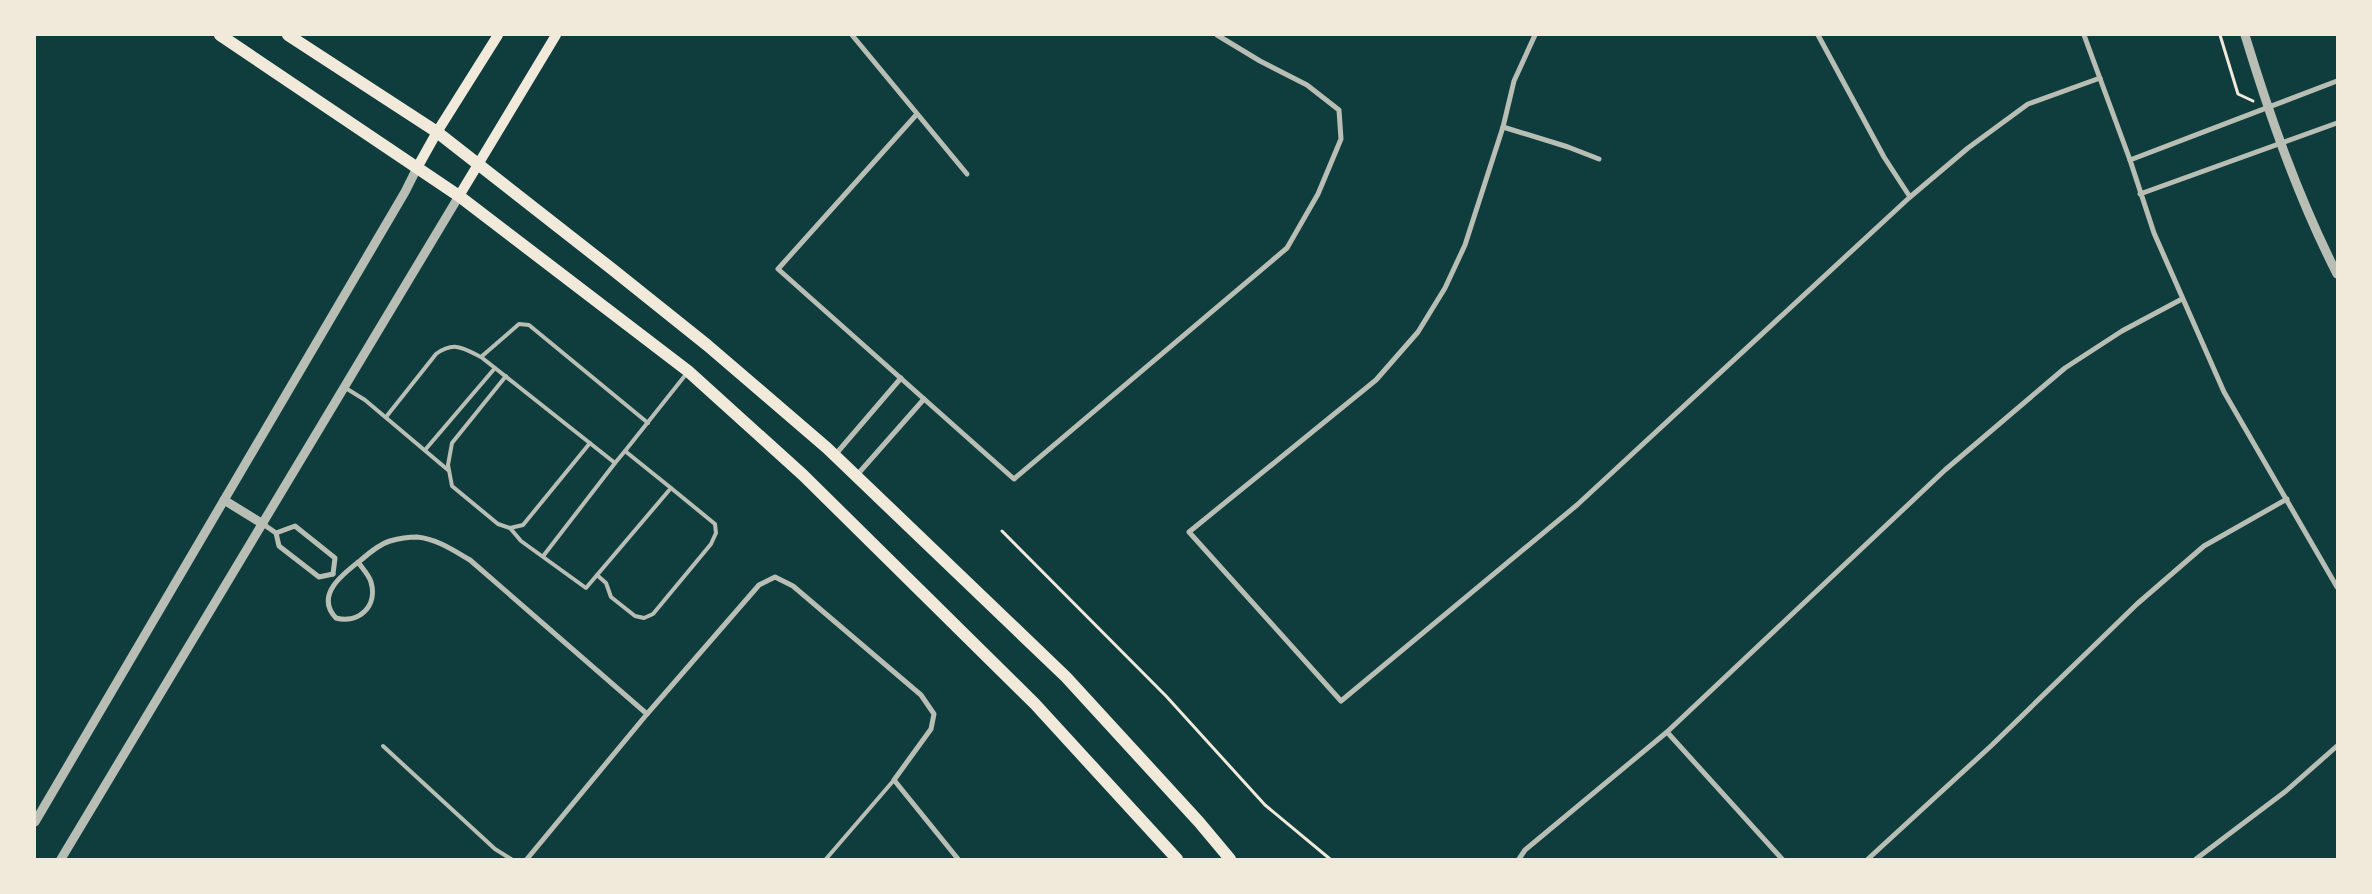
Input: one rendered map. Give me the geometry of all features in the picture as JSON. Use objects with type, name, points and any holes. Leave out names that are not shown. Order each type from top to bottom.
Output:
[{"type":"main road","points":[[220,35],[418,166],[688,371],[803,474],[1035,704],[1177,859]]},
{"type":"main road","points":[[288,35],[437,132],[707,345],[835,455],[1066,677],[1199,822],[1230,859]]},
{"type":"main road","points":[[418,166],[437,132],[498,35]]},
{"type":"main road","points":[[459,196],[556,35]]},
{"type":"street","points":[[852,35],[967,174]]},
{"type":"street","points":[[917,114],[778,269],[1014,479],[1287,248],[1318,194],[1341,139],[1339,110],[1307,85],[1260,61],[1217,35]]},
{"type":"street","points":[[1535,35],[1514,81],[1503,127],[1464,246],[1445,288],[1418,332],[1376,380],[1189,532],[1341,701],[1576,505],[1910,197],[1968,148],[2028,104],[2100,78]]},
{"type":"street","points":[[1818,35],[1884,158],[1910,197]]},
{"type":"street","points":[[2084,35],[2130,160],[2154,233],[2224,392],[2337,587]]},
{"type":"street","points":[[2245,35],[2267,108],[2280,142],[2319,238],[2337,274]]},
{"type":"street","points":[[2130,160],[2337,81]]},
{"type":"street","points":[[2140,194],[2337,123]]},
{"type":"street","points":[[1503,127],[1568,147],[1599,159]]},
{"type":"street","points":[[35,822],[405,192],[418,166]]},
{"type":"street","points":[[61,859],[459,196]]},
{"type":"street","points":[[1519,859],[1525,850],[1667,732],[1945,470],[2065,368],[2122,331],[2182,299]]},
{"type":"street","points":[[835,455],[900,378]]},
{"type":"street","points":[[857,475],[924,399]]},
{"type":"street","points":[[1868,859],[1992,745],[2137,604],[2204,546],[2287,499]]},
{"type":"street","points":[[224,500],[276,532],[279,546],[319,577],[332,574]]},
{"type":"street","points":[[276,532],[295,526],[334,558],[332,574]]},
{"type":"street","points":[[358,562],[370,580],[371,601],[365,611],[357,618],[346,621],[336,618],[329,608],[330,594],[337,579],[358,562],[389,541],[416,537],[442,543],[470,560],[648,714]]},
{"type":"street","points":[[332,574],[337,579]]},
{"type":"street","points":[[527,859],[648,714],[760,585],[775,577],[793,586],[921,695],[934,714],[932,729],[894,780],[958,859]]},
{"type":"street","points":[[1667,732],[1782,859]]},
{"type":"street","points":[[2196,859],[2286,791],[2337,746]]},
{"type":"lane","points":[[481,357],[519,324],[529,325],[648,423]]},
{"type":"lane","points":[[386,417],[436,354],[444,348],[458,346],[481,357],[615,462]]},
{"type":"lane","points":[[425,450],[494,368]]},
{"type":"lane","points":[[544,556],[615,462],[688,371]]},
{"type":"lane","points":[[506,376],[452,443],[448,471],[452,486],[498,524],[510,528],[521,541],[586,588],[671,488]]},
{"type":"lane","points":[[344,387],[365,400],[448,471]]},
{"type":"lane","points":[[510,528],[523,525],[590,443]]},
{"type":"lane","points":[[597,575],[606,584],[611,597],[635,616],[644,618],[653,614],[711,544],[716,533],[715,524],[625,451]]},
{"type":"lane","points":[[383,746],[495,849],[511,859]]},
{"type":"lane","points":[[826,859],[894,780]]},
{"type":"path","points":[[2220,35],[2238,94],[2267,108]]},
{"type":"path","points":[[1002,531],[1166,696],[1265,805],[1330,859]]}]
